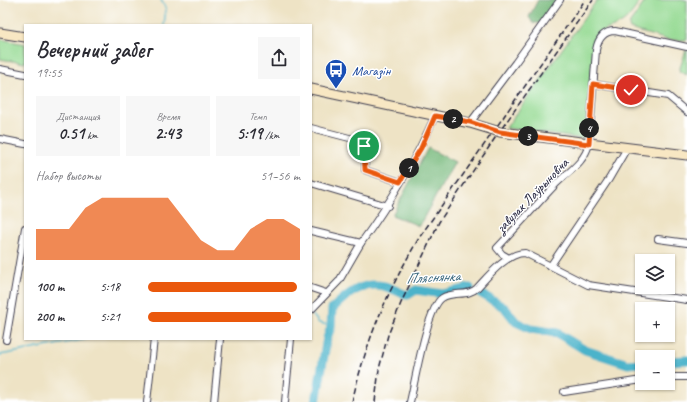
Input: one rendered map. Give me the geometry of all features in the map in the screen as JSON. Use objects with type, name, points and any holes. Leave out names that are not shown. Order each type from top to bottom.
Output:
[{"type":"main road","points":[[0,33],[24,37]]},
{"type":"main road","points":[[312,89],[435,116],[470,122],[500,132],[687,155]]},
{"type":"street","points":[[470,122],[560,0]]},
{"type":"street","points":[[589,144],[597,44],[602,36],[608,32],[615,31],[687,47]]},
{"type":"street","points":[[0,69],[24,74]]},
{"type":"street","points":[[593,84],[668,96],[687,112]]},
{"type":"street","points":[[312,309],[339,281],[361,243],[388,206],[400,182],[421,148],[435,116]]},
{"type":"street","points":[[312,128],[361,141],[364,146],[365,170],[400,182]]},
{"type":"street","points":[[0,139],[24,144]]},
{"type":"street","name":"завулак Лаўрыновіча","points":[[509,258],[497,248],[558,183],[582,161],[589,144]]},
{"type":"street","points":[[551,265],[610,179],[627,148]]},
{"type":"street","points":[[312,184],[388,206]]},
{"type":"street","points":[[312,231],[361,243]]},
{"type":"street","points":[[6,340],[24,234]]},
{"type":"street","points":[[658,239],[687,243]]},
{"type":"street","points":[[410,402],[432,313],[438,302],[443,297],[472,292],[509,258],[519,253],[525,253],[551,265],[588,285],[687,300]]},
{"type":"street","points":[[312,288],[326,293]]},
{"type":"street","points":[[147,402],[154,340]]},
{"type":"street","points":[[214,402],[220,340]]},
{"type":"street","points":[[285,402],[291,340]]},
{"type":"street","points":[[675,377],[687,377]]},
{"type":"street","points":[[564,392],[635,381]]},
{"type":"green space","points":[[538,0],[557,0],[540,23],[533,23],[529,17]]},
{"type":"green space","points":[[597,0],[641,0],[626,20],[600,34],[594,44],[584,139],[506,128]]},
{"type":"green space","points":[[646,0],[687,0],[687,40],[668,40],[630,29],[630,23]]},
{"type":"green space","points":[[0,39],[24,44],[24,63],[0,59]]},
{"type":"green space","points":[[687,50],[687,75],[679,71]]},
{"type":"green space","points":[[428,148],[455,162],[419,226],[392,215]]},
{"type":"waterway","points":[[161,0],[166,9],[164,24]]},
{"type":"waterway","name":"Пляснянка","points":[[316,402],[327,338],[331,327],[332,309],[349,294],[362,287],[376,285],[384,286],[408,295],[416,290],[443,294],[470,288]]},
{"type":"waterway","name":"Пляснянка","points":[[480,293],[505,308],[516,322],[531,329],[557,333],[585,350],[628,364],[635,364]]},
{"type":"waterway","points":[[312,314],[319,323],[331,327]]},
{"type":"waterway","points":[[0,355],[82,340]]},
{"type":"waterway","name":"Пляснянка","points":[[675,361],[687,360]]},
{"type":"railway","points":[[352,402],[371,337],[387,298],[407,258],[419,238],[585,0]]},
{"type":"railway","points":[[375,402],[379,369],[388,335],[401,303],[439,222],[497,135],[593,0]]},
{"type":"place","name":"Магазін","points":[[336,90]]},
{"type":"route","points":[[364,146],[365,170],[400,182],[421,148],[435,116],[470,122],[500,132],[589,144],[593,84],[631,90]]}]
